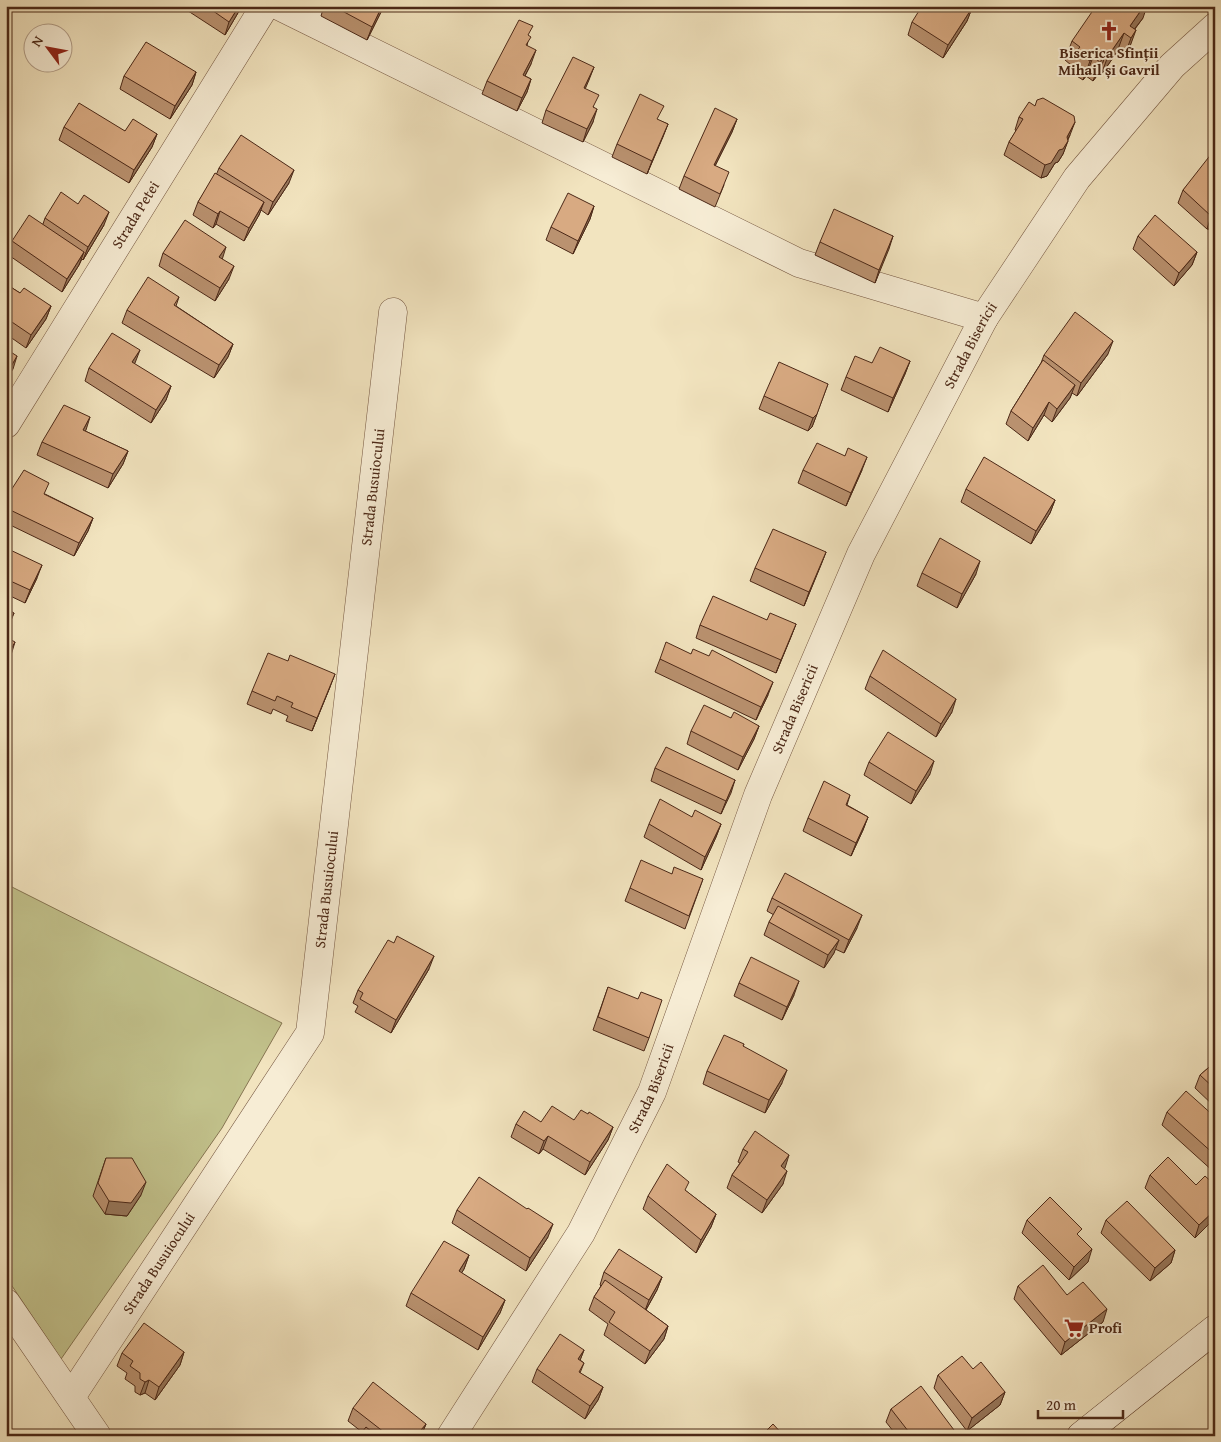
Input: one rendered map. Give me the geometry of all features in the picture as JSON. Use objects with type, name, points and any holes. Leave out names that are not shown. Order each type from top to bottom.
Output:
[{"type":"street","name":"Strada Petei","points":[[6,424],[265,6]]},
{"type":"street","points":[[279,6],[799,263],[984,318]]},
{"type":"street","name":"Strada Bisericii","points":[[451,1436],[581,1233],[652,1092],[758,795],[861,554],[984,318],[1077,178],[1172,66],[1215,27]]},
{"type":"street","name":"Strada Busuiocului","points":[[71,1397],[310,1033],[393,312]]},
{"type":"street","points":[[6,1303],[97,1436]]},
{"type":"street","points":[[1081,1436],[1215,1328]]},
{"type":"green space","points":[[6,884],[282,1023],[222,1128],[61,1359],[6,1277]]},
{"type":"building","points":[[206,6],[239,6],[229,22]]},
{"type":"building","points":[[333,6],[382,6],[372,27]]},
{"type":"building","points":[[922,6],[968,6],[972,8],[948,45],[912,22]]},
{"type":"building","name":"Biserica Sfinții Mihail și Gavril","points":[[1096,6],[1144,6],[1130,26],[1136,30],[1131,38],[1124,33],[1108,56],[1106,54],[1100,62],[1093,57],[1090,61],[1076,52],[1080,47],[1072,41]]},
{"type":"building","points":[[519,20],[533,26],[528,35],[531,37],[526,45],[536,50],[523,75],[531,79],[522,98],[487,81]]},
{"type":"building","points":[[146,42],[196,72],[175,106],[124,76]]},
{"type":"building","points":[[573,57],[594,67],[584,88],[599,95],[593,107],[597,109],[587,129],[546,110]]},
{"type":"building","points":[[640,94],[664,106],[657,119],[668,124],[652,161],[617,144]]},
{"type":"building","points":[[1043,98],[1074,116],[1075,122],[1063,149],[1059,150],[1051,163],[1045,165],[1009,142],[1023,119],[1019,117],[1029,102],[1035,106],[1037,100]]},
{"type":"building","points":[[79,103],[125,131],[133,119],[157,134],[134,170],[64,127]]},
{"type":"building","points":[[715,108],[737,119],[714,165],[729,172],[720,194],[684,176]]},
{"type":"building","points":[[241,135],[294,170],[273,202],[219,168]]},
{"type":"building","points":[[1212,153],[1215,156],[1215,216],[1211,216],[1183,190]]},
{"type":"building","points":[[215,173],[264,202],[249,228],[220,211],[218,214],[198,202]]},
{"type":"building","points":[[61,192],[78,204],[84,195],[109,212],[88,247],[45,218]]},
{"type":"building","points":[[568,193],[594,206],[578,241],[551,227]]},
{"type":"building","points":[[834,209],[893,236],[879,270],[820,242]]},
{"type":"building","points":[[29,215],[84,252],[67,279],[12,241]]},
{"type":"building","points":[[1155,215],[1197,252],[1179,273],[1138,236]]},
{"type":"building","points":[[185,220],[226,247],[219,257],[234,266],[220,288],[163,253]]},
{"type":"building","points":[[148,277],[179,297],[174,305],[233,344],[219,365],[127,310]]},
{"type":"building","points":[[6,284],[20,293],[24,288],[51,306],[31,335],[6,318]]},
{"type":"building","points":[[1075,312],[1113,341],[1081,383],[1044,355]]},
{"type":"building","points":[[112,333],[140,350],[132,362],[171,386],[156,410],[89,368]]},
{"type":"building","points":[[880,347],[910,361],[893,398],[846,377],[855,356],[872,363]]},
{"type":"building","points":[[6,349],[17,356],[6,375]]},
{"type":"building","points":[[1043,360],[1075,385],[1057,409],[1049,402],[1033,428],[1011,411]]},
{"type":"building","points":[[779,362],[828,384],[817,414],[813,418],[764,396]]},
{"type":"building","points":[[64,405],[90,417],[83,430],[128,451],[113,474],[42,442]]},
{"type":"building","points":[[817,443],[845,456],[848,448],[867,457],[851,493],[803,470]]},
{"type":"building","points":[[984,457],[1055,500],[1036,531],[966,489]]},
{"type":"building","points":[[24,470],[49,483],[44,494],[93,518],[79,543],[6,508],[6,498]]},
{"type":"building","points":[[773,529],[826,552],[809,592],[755,568]]},
{"type":"building","points":[[940,538],[980,561],[962,594],[922,573]]},
{"type":"building","points":[[6,548],[42,565],[30,590],[6,579]]},
{"type":"building","points":[[713,596],[767,620],[770,613],[796,624],[781,660],[700,625]]},
{"type":"building","points":[[6,608],[14,613],[6,627]]},
{"type":"building","points":[[6,637],[15,642],[6,658]]},
{"type":"building","points":[[666,642],[691,654],[693,649],[709,656],[712,650],[773,682],[761,707],[660,659]]},
{"type":"building","points":[[883,650],[956,699],[941,724],[870,676]]},
{"type":"building","points":[[268,653],[288,661],[290,655],[335,674],[317,718],[291,707],[293,703],[277,696],[275,701],[252,691]]},
{"type":"building","points":[[6,688],[10,689],[6,699]]},
{"type":"building","points":[[704,705],[731,718],[734,712],[759,726],[743,757],[691,731]]},
{"type":"building","points":[[888,732],[934,761],[916,791],[869,762]]},
{"type":"building","points":[[666,747],[735,780],[726,801],[655,768]]},
{"type":"building","points":[[824,781],[850,795],[846,805],[868,817],[856,843],[808,818]]},
{"type":"building","points":[[660,799],[692,817],[695,810],[721,824],[705,857],[649,824]]},
{"type":"building","points":[[641,860],[672,874],[674,867],[703,879],[689,916],[630,888]]},
{"type":"building","points":[[785,873],[862,915],[849,940],[772,898]]},
{"type":"building","points":[[778,906],[839,940],[828,955],[769,922]]},
{"type":"building","points":[[397,936],[434,956],[396,1020],[360,999],[363,993],[358,990],[388,940],[394,943]]},
{"type":"building","points":[[751,957],[799,981],[787,1007],[739,983]]},
{"type":"building","points":[[608,987],[638,999],[641,992],[662,1000],[649,1038],[598,1017]]},
{"type":"building","points":[[724,1035],[744,1044],[743,1046],[787,1070],[769,1100],[707,1071]]},
{"type":"building","points":[[1215,1062],[1215,1089],[1200,1075]]},
{"type":"building","points":[[1186,1091],[1215,1117],[1215,1155],[1167,1112]]},
{"type":"building","points":[[552,1106],[574,1120],[581,1110],[588,1114],[589,1112],[613,1127],[590,1162],[548,1136],[544,1141],[516,1124],[524,1111],[541,1122]]},
{"type":"building","points":[[755,1131],[789,1155],[781,1166],[787,1171],[767,1200],[732,1175],[748,1152],[743,1149]]},
{"type":"building","points":[[1168,1157],[1196,1185],[1205,1176],[1215,1185],[1215,1210],[1199,1225],[1150,1175]]},
{"type":"building","points":[[106,1158],[132,1158],[146,1182],[131,1203],[109,1201],[98,1183]]},
{"type":"building","points":[[667,1164],[689,1182],[685,1190],[716,1214],[701,1240],[648,1196]]},
{"type":"building","points":[[479,1177],[553,1224],[530,1258],[457,1210]]},
{"type":"building","points":[[1050,1197],[1082,1229],[1077,1234],[1092,1249],[1074,1267],[1027,1220]]},
{"type":"building","points":[[1127,1201],[1175,1250],[1155,1268],[1106,1220]]},
{"type":"building","points":[[444,1241],[469,1255],[459,1271],[505,1300],[483,1337],[411,1293]]},
{"type":"building","points":[[619,1249],[662,1277],[649,1300],[604,1272]]},
{"type":"building","points":[[1043,1265],[1067,1295],[1083,1282],[1107,1309],[1065,1342],[1018,1286]]},
{"type":"building","points":[[605,1280],[668,1326],[650,1351],[609,1322],[615,1312],[594,1297]]},
{"type":"building","points":[[144,1323],[184,1352],[159,1387],[149,1380],[145,1382],[140,1379],[140,1373],[130,1366],[133,1361],[122,1353]]},
{"type":"building","points":[[560,1334],[584,1350],[578,1359],[584,1363],[579,1372],[603,1387],[590,1406],[537,1369]]},
{"type":"building","points":[[962,1356],[973,1369],[981,1362],[1005,1392],[972,1418],[938,1375]]},
{"type":"building","points":[[373,1382],[426,1424],[416,1436],[389,1436],[353,1408]]},
{"type":"building","points":[[921,1386],[954,1430],[947,1436],[912,1436],[891,1409]]},
{"type":"building","points":[[773,1424],[784,1436],[761,1436]]},
{"type":"building","points":[[366,1427],[377,1436],[359,1436]]},
{"type":"building","points":[[851,1431],[854,1436],[844,1436]]},
{"type":"place","name":"Biserica Sfinții Mihail și Gavril","points":[[1109,31]]},
{"type":"place","name":"Profi","points":[[1074,1328]]}]
